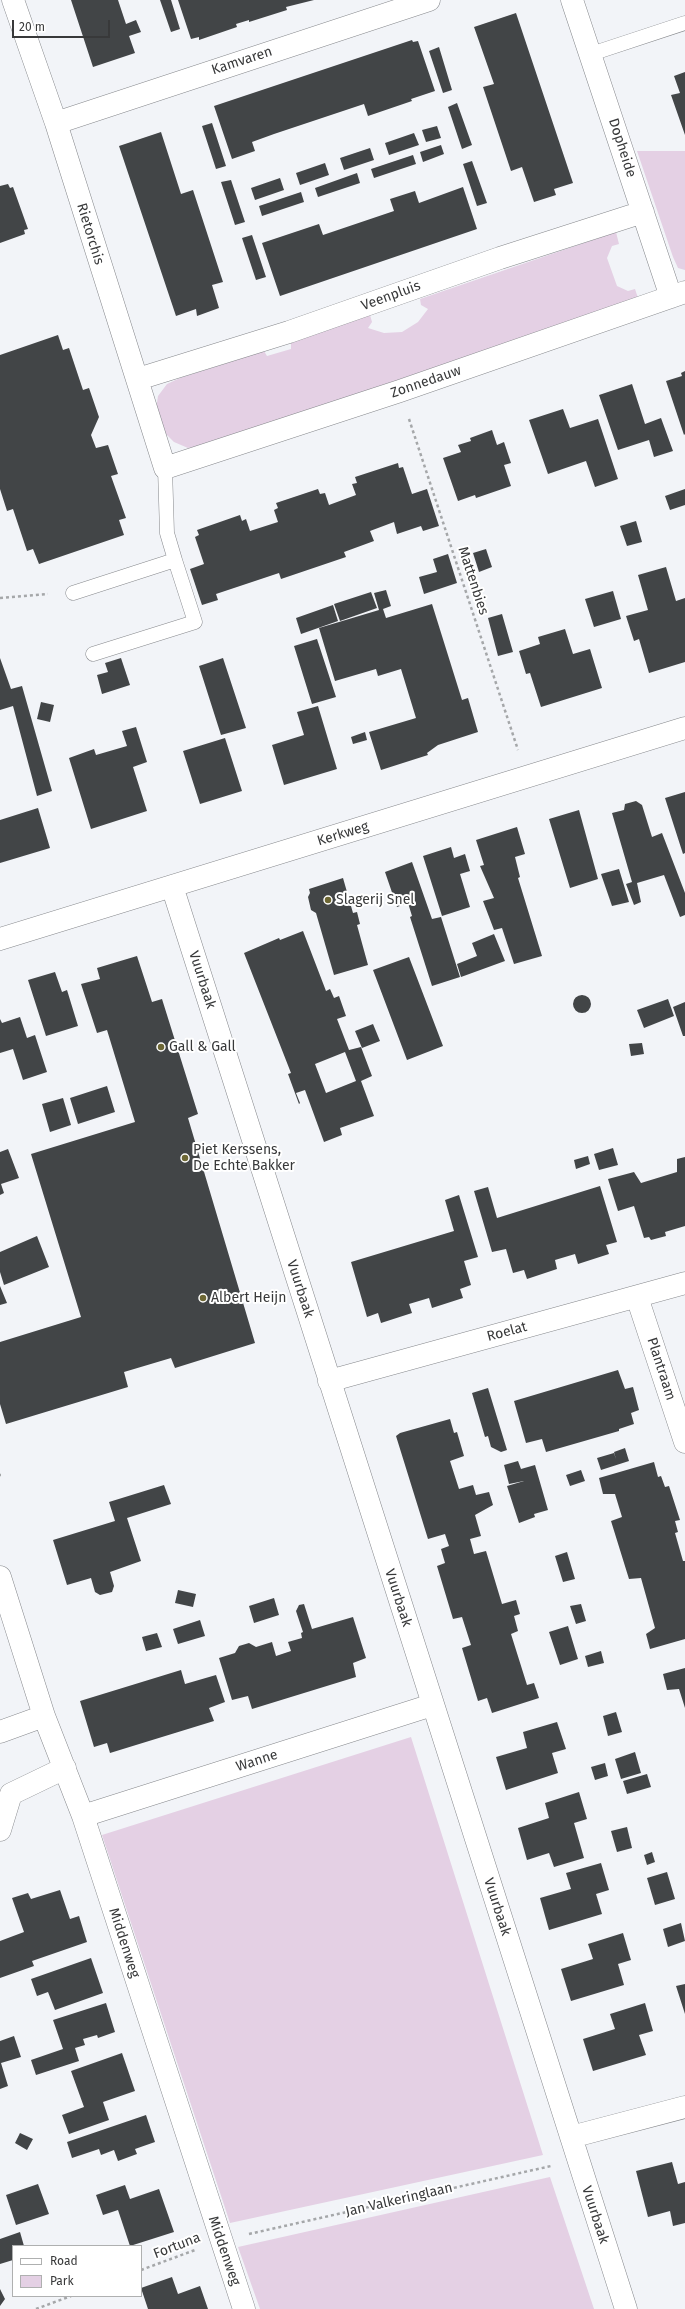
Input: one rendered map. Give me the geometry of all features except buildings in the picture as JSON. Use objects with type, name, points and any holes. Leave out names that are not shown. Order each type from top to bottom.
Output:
[{"type":"street","name":"Rietorchis","points":[[13,0],[56,123],[102,274],[166,468]]},
{"type":"street","name":"Dopheide","points":[[572,0],[643,212],[678,294]]},
{"type":"street","name":"Kamvaren","points":[[56,123],[420,3]]},
{"type":"street","name":"Veenpluis","points":[[138,380],[289,332],[500,258],[643,212]]},
{"type":"street","name":"Zonnedauw","points":[[166,468],[400,392],[678,294]]},
{"type":"street","name":"Kerkweg","points":[[0,939],[685,728]]},
{"type":"street","name":"Vuurbaak","points":[[172,886],[577,2160],[626,2309]]},
{"type":"street","name":"Roelat","points":[[329,1380],[685,1283]]},
{"type":"street","name":"Plantraam","points":[[637,1297],[685,1442]]},
{"type":"street","name":"Middenweg","points":[[0,1577],[44,1716],[83,1816],[244,2309]]},
{"type":"street","name":"Wanne","points":[[83,1816],[432,1705]]},
{"type":"street","points":[[0,1732],[44,1716]]},
{"type":"street","points":[[0,1830],[11,1794],[65,1768]]},
{"type":"street","points":[[571,2138],[685,2107]]},
{"type":"lane","points":[[591,54],[685,23]]},
{"type":"lane","points":[[93,654],[195,622],[167,533],[166,468]]},
{"type":"lane","points":[[73,593],[175,560]]},
{"type":"path","name":"Mattenbies","points":[[400,392],[527,777]]},
{"type":"path","points":[[0,598],[73,593]]},
{"type":"path","name":"Jan Valkeringlaan","points":[[221,2240],[577,2160]]},
{"type":"path","name":"Fortuna","points":[[142,2270],[221,2240]]},
{"type":"path","points":[[36,2309],[68,2297]]},
{"type":"green space","points":[[637,151],[685,151],[685,270],[678,268],[673,257]]},
{"type":"green space","points":[[616,232],[619,244],[612,246],[607,258],[617,286],[628,291],[635,289],[638,298],[204,446],[188,448],[174,442],[163,431],[156,409],[158,396],[167,384],[180,378],[264,351],[267,356],[291,349],[291,342],[370,315],[372,322],[368,328],[384,333],[402,332],[418,322],[428,309],[421,305],[420,299]]},
{"type":"green space","points":[[411,1737],[543,2155],[230,2223],[102,1835]]},
{"type":"green space","points":[[550,2177],[594,2309],[260,2309],[238,2247]]},
{"type":"place","name":"Slagerij Snel","points":[[328,900]]},
{"type":"place","name":"Gall & Gall","points":[[161,1047]]},
{"type":"place","name":"Piet Kerssens, De Echte Bakker","points":[[185,1158]]},
{"type":"place","name":"Albert Heijn","points":[[203,1298]]}]
